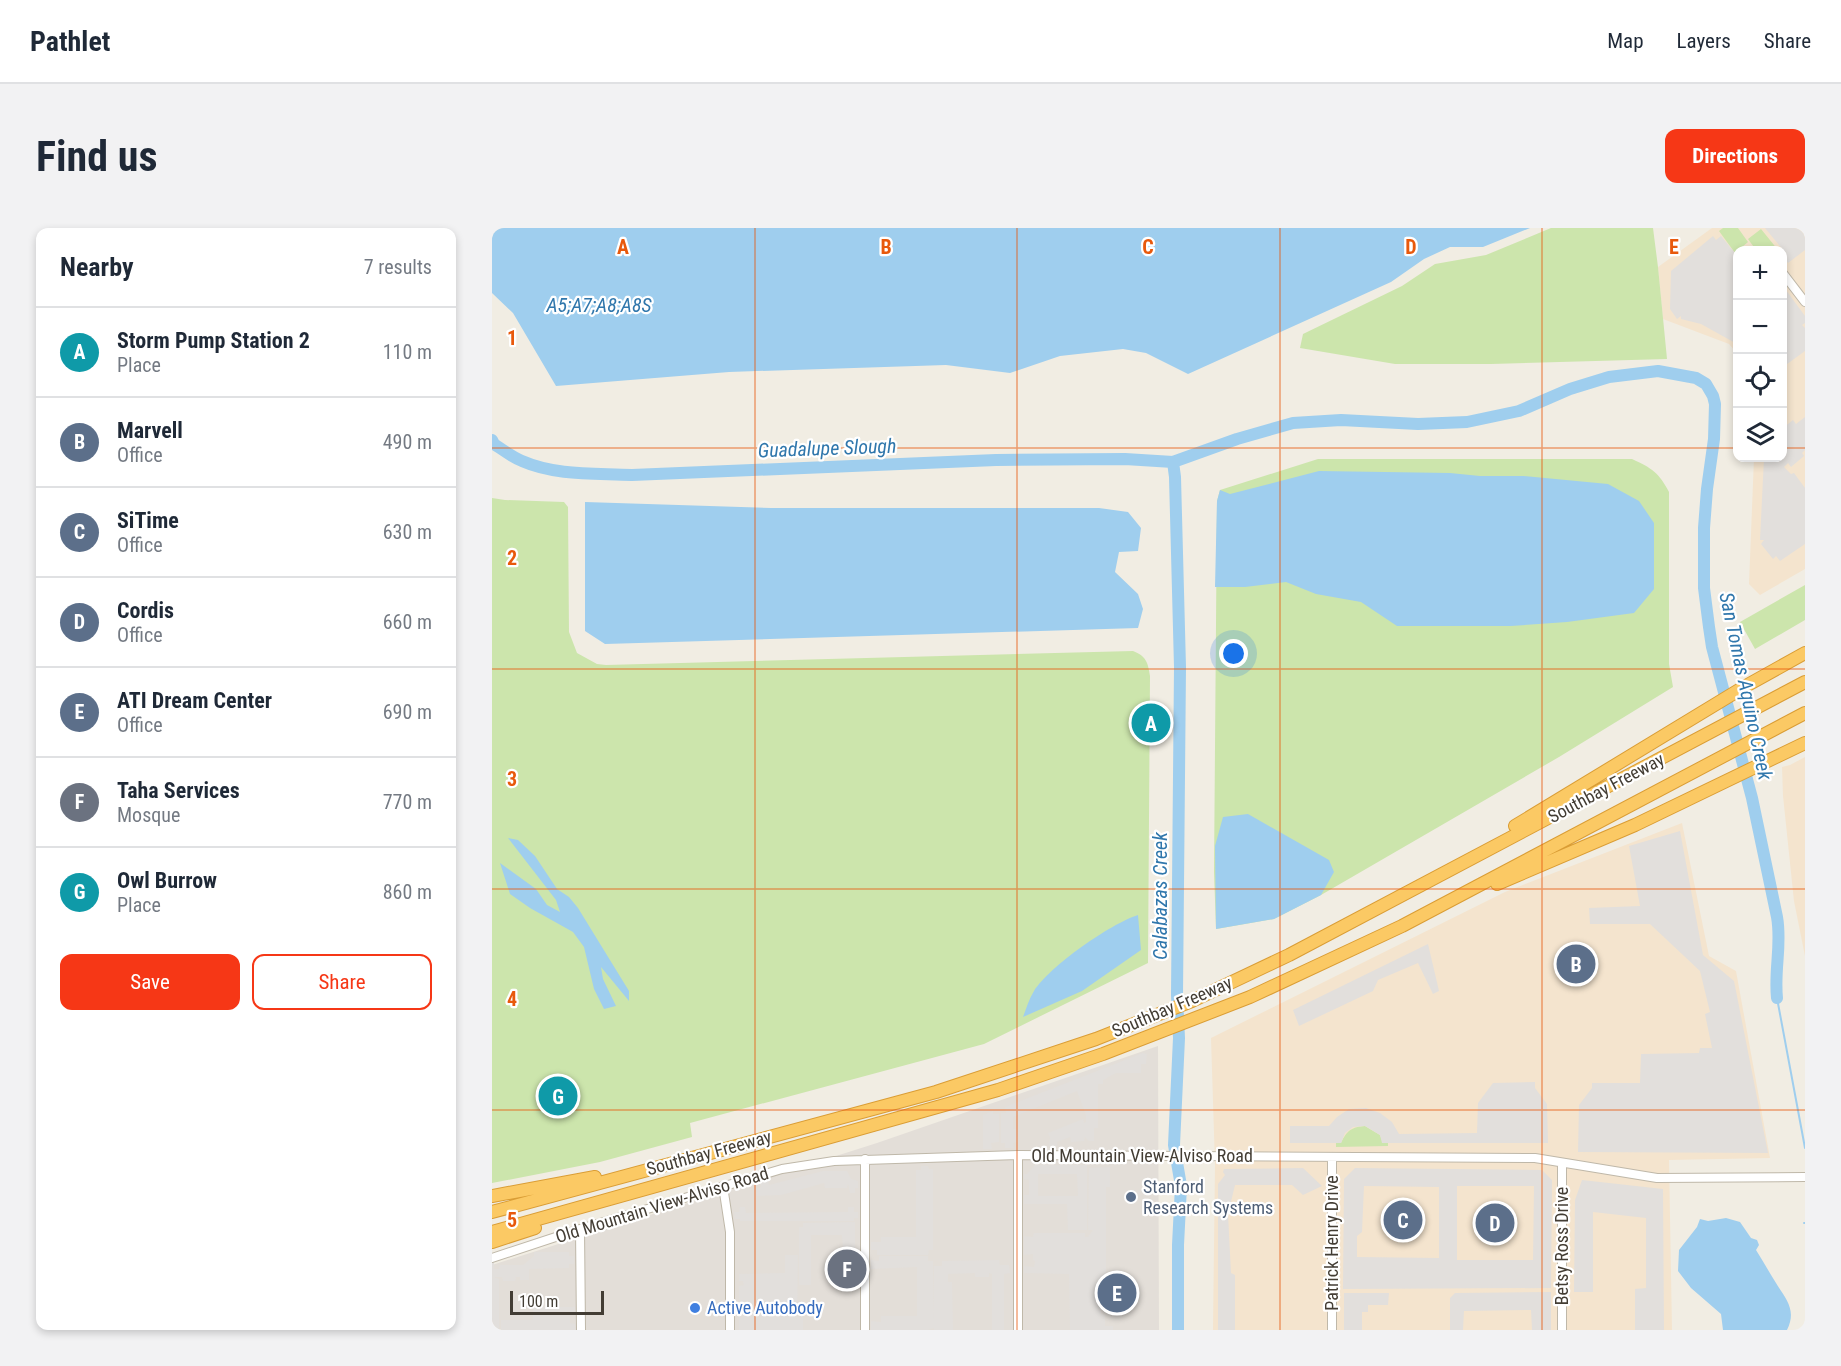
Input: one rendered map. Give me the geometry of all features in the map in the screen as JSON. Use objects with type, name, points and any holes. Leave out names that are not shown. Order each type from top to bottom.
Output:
[{"type":"highway","points":[[1438,876],[1744,687],[1805,653]]},
{"type":"highway","name":"Southbay Freeway","points":[[492,1212],[936,1092],[1096,1039],[1192,1001],[1289,955],[1805,682]]},
{"type":"highway","name":"Southbay Freeway","points":[[492,1232],[976,1097],[1103,1054],[1250,997],[1402,926],[1805,713]]},
{"type":"highway","points":[[1402,926],[1635,825],[1805,743]]},
{"type":"highway","points":[[492,1196],[685,1159]]},
{"type":"highway","points":[[492,1242],[629,1194]]},
{"type":"street","points":[[1787,279],[1805,302]]},
{"type":"street","points":[[1018,1155],[1018,1330]]},
{"type":"street","name":"Old Mountain View-Alviso Road","points":[[492,1258],[723,1186],[805,1164],[865,1159],[1018,1155],[1535,1158],[1657,1178],[1805,1177]]},
{"type":"street","name":"Patrick Henry Drive","points":[[1332,1157],[1332,1330]]},
{"type":"street","points":[[865,1159],[865,1330]]},
{"type":"street","name":"Betsy Ross Drive","points":[[1562,1163],[1562,1330]]},
{"type":"street","points":[[723,1186],[730,1232],[730,1330]]},
{"type":"street","points":[[580,1229],[581,1330]]},
{"type":"shaded area","points":[[1712,228],[1805,228],[1805,569],[1760,595],[1749,584],[1754,462],[1787,462],[1787,246],[1733,246],[1733,348],[1729,344],[1663,319],[1658,267]]},
{"type":"shaded area","points":[[1765,228],[1805,228],[1805,250],[1788,263],[1787,246],[1780,246]]},
{"type":"shaded area","points":[[1713,236],[1716,240],[1721,236],[1733,251],[1733,342],[1701,324],[1681,319],[1681,316],[1677,319],[1670,309],[1671,271]]},
{"type":"shaded area","points":[[1787,291],[1805,316],[1805,323],[1802,325],[1805,328],[1805,351],[1787,364]]},
{"type":"shaded area","points":[[1805,417],[1805,450],[1802,453],[1804,456],[1791,467],[1788,463],[1784,467],[1791,474],[1794,473],[1805,488],[1805,544],[1780,561],[1776,556],[1773,559],[1761,544],[1764,540],[1760,540],[1764,462],[1787,462],[1787,425],[1793,420],[1796,424]]},
{"type":"shaded area","points":[[1805,757],[1805,956],[1794,901],[1782,767]]},
{"type":"shaded area","points":[[1682,823],[1709,956],[1736,971],[1770,1158],[1669,1160],[1672,1330],[1213,1330],[1215,1165],[1211,1038],[1505,892]]},
{"type":"shaded area","points":[[1680,831],[1703,955],[1734,981],[1768,1153],[1578,1152],[1579,1105],[1592,1088],[1592,1083],[1640,1083],[1641,1054],[1699,1053],[1700,1048],[1712,1048],[1705,1014],[1710,1012],[1700,971],[1650,924],[1590,924],[1589,908],[1640,906],[1629,846]]},
{"type":"shaded area","points":[[1428,944],[1439,991],[1433,994],[1418,963],[1378,980],[1373,991],[1299,1026],[1293,1010]]},
{"type":"shaded area","points":[[1158,1046],[1159,1330],[492,1330],[492,1265],[877,1143]]},
{"type":"shaded area","points":[[1143,1053],[1147,1054],[1146,1064],[1141,1064],[1141,1073],[1116,1073],[1103,1080],[1103,1084],[1098,1084],[1098,1128],[1094,1128],[1094,1141],[1089,1141],[1085,1137],[1084,1141],[1071,1142],[1070,1137],[1057,1142],[1057,1146],[1049,1146],[1048,1133],[1083,1119],[1084,1123],[1086,1122],[1086,1115],[1077,1091],[1013,1117],[1013,1129],[1017,1129],[1018,1142],[1013,1143],[1014,1148],[1005,1148],[1005,1143],[1001,1143],[1001,1113],[1006,1113],[1005,1107]]},
{"type":"shaded area","points":[[1535,1082],[1535,1088],[1547,1104],[1548,1143],[1382,1143],[1380,1135],[1365,1126],[1353,1127],[1345,1133],[1341,1143],[1290,1143],[1290,1126],[1329,1126],[1349,1109],[1366,1108],[1380,1113],[1392,1122],[1399,1134],[1477,1133],[1478,1103],[1493,1083]]},
{"type":"shaded area","points":[[993,1111],[993,1114],[999,1114],[999,1142],[991,1143],[992,1149],[983,1149],[983,1115]]},
{"type":"shaded area","points":[[1035,1165],[1087,1165],[1087,1230],[1068,1230],[1067,1204],[1024,1204],[1024,1195],[1029,1195],[1029,1180],[1024,1179],[1024,1174],[1027,1174]],"holes":[[[1038,1174],[1077,1174],[1078,1196],[1038,1196]]]},
{"type":"shaded area","points":[[921,1166],[933,1169],[933,1250],[929,1250],[928,1255],[877,1255],[877,1250],[871,1250],[871,1242],[881,1242],[881,1237],[916,1237],[916,1170],[921,1170]]},
{"type":"shaded area","points":[[1110,1167],[1110,1187],[1106,1187],[1106,1295],[1101,1295],[1101,1314],[1105,1315],[1105,1326],[1113,1326],[1113,1330],[1070,1330],[1069,1274],[1024,1273],[1024,1266],[1034,1267],[1035,1261],[1033,1254],[1024,1255],[1024,1236],[1033,1237],[1034,1233],[1085,1233],[1085,1237],[1088,1237],[1093,1230],[1088,1230],[1089,1168]]},
{"type":"shaded area","points":[[1303,1168],[1322,1186],[1303,1195],[1292,1185],[1235,1185],[1228,1214],[1231,1273],[1235,1275],[1235,1330],[1218,1330],[1218,1184],[1225,1175],[1224,1169]]},
{"type":"shaded area","points":[[1355,1168],[1542,1170],[1552,1180],[1551,1288],[1343,1289],[1344,1179]],"holes":[[[1364,1186],[1439,1187],[1439,1258],[1357,1257],[1357,1236],[1362,1232]],[[1457,1186],[1534,1186],[1533,1260],[1457,1260]]]},
{"type":"shaded area","points":[[823,1171],[847,1171],[851,1179],[858,1181],[858,1188],[855,1188],[855,1193],[850,1193],[848,1184],[847,1188],[825,1188],[824,1183],[781,1195],[757,1196],[756,1189],[761,1187],[760,1181],[767,1178],[769,1185]]},
{"type":"shaded area","points":[[1582,1180],[1663,1189],[1664,1330],[1635,1330],[1635,1289],[1646,1288],[1646,1218],[1593,1212],[1593,1292],[1574,1292],[1575,1200]]},
{"type":"shaded area","points":[[740,1207],[745,1207],[746,1213],[848,1212],[848,1207],[854,1207],[854,1212],[858,1212],[858,1218],[854,1218],[854,1221],[740,1221],[740,1219],[735,1219],[734,1212],[739,1212]]},
{"type":"shaded area","points":[[855,1222],[855,1248],[843,1248],[842,1235],[811,1235],[811,1285],[799,1285],[799,1227],[803,1227],[803,1223]]},
{"type":"shaded area","points":[[534,1252],[569,1252],[569,1256],[574,1256],[574,1264],[569,1264],[569,1268],[529,1269],[529,1280],[520,1280],[520,1277],[516,1277],[515,1281],[503,1281],[502,1277],[494,1277],[499,1279],[499,1330],[492,1330],[492,1262],[494,1261],[494,1269],[499,1269],[500,1265],[523,1265],[534,1256]]},
{"type":"shaded area","points":[[785,1255],[798,1255],[797,1317],[803,1318],[803,1330],[739,1330],[739,1286],[744,1285],[743,1281],[739,1281],[739,1274],[785,1273]]},
{"type":"shaded area","points":[[879,1256],[928,1256],[928,1261],[933,1261],[934,1321],[934,1266],[942,1266],[942,1261],[999,1260],[1000,1265],[1009,1265],[1010,1273],[1004,1274],[1004,1330],[992,1330],[992,1274],[989,1273],[989,1277],[975,1277],[975,1273],[948,1274],[948,1282],[952,1282],[953,1330],[934,1330],[934,1328],[928,1330],[871,1330],[871,1321],[881,1322],[881,1316],[917,1316],[917,1267],[871,1269],[871,1260],[879,1261]]},
{"type":"shaded area","points":[[1551,1292],[1551,1330],[1532,1330],[1531,1310],[1464,1311],[1463,1330],[1450,1330],[1450,1298],[1455,1293]]},
{"type":"shaded area","points":[[1344,1293],[1389,1293],[1388,1305],[1368,1305],[1368,1312],[1362,1312],[1362,1330],[1344,1330]]},
{"type":"shaded area","points":[[533,1307],[575,1307],[575,1314],[570,1315],[570,1323],[575,1324],[575,1330],[501,1330],[501,1320],[533,1320]]},
{"type":"green space","points":[[1551,228],[1653,228],[1667,359],[1395,364],[1300,348],[1303,334],[1402,286],[1435,264],[1486,255]]},
{"type":"green space","points":[[1723,228],[1738,228],[1748,242],[1743,246],[1733,246],[1733,250],[1719,231]]},
{"type":"green space","points":[[1761,229],[1775,246],[1753,246],[1748,239]]},
{"type":"green space","points":[[1318,459],[1632,459],[1650,468],[1662,480],[1669,492],[1669,664],[1673,687],[1559,757],[1321,895],[1274,919],[1216,929],[1214,872],[1217,501],[1220,490]]},
{"type":"green space","points":[[492,498],[564,502],[568,507],[569,632],[577,653],[597,664],[1133,651],[1144,657],[1150,676],[1148,963],[984,1044],[690,1123],[692,1137],[600,1162],[492,1183]]},
{"type":"green space","points":[[1805,585],[1805,620],[1755,649],[1740,622]]},
{"type":"green space","points":[[1365,1126],[1380,1135],[1383,1143],[1388,1143],[1388,1146],[1336,1147],[1336,1143],[1341,1143],[1350,1130]]},
{"type":"water","name":"A5;A7;A8;A8S","points":[[492,228],[1530,228],[1483,247],[1450,247],[1424,259],[1391,282],[1188,374],[1146,353],[1123,349],[1060,356],[1010,373],[946,365],[729,372],[556,386],[513,313],[492,293]]},
{"type":"water","points":[[1319,471],[1523,476],[1608,484],[1639,501],[1654,523],[1654,589],[1634,613],[1567,622],[1511,626],[1397,626],[1361,602],[1316,594],[1286,582],[1245,587],[1215,587],[1217,501],[1220,490],[1230,494]]},
{"type":"water","points":[[585,502],[771,508],[1099,508],[1128,512],[1141,528],[1138,551],[1119,552],[1115,572],[1138,594],[1143,609],[1138,628],[605,644],[585,631]]},
{"type":"water","points":[[1248,814],[1329,860],[1334,872],[1321,895],[1274,919],[1216,929],[1215,846],[1223,817]]},
{"type":"water","points":[[508,838],[518,840],[535,856],[557,889],[569,897],[578,908],[629,991],[629,1001],[601,967],[603,979],[616,1006],[604,1009],[594,989],[584,947],[573,932],[510,894],[500,863],[536,889],[547,905],[560,912],[556,900]]},
{"type":"water","points":[[1138,915],[1141,950],[1082,991],[1023,1017],[1034,991],[1053,970],[1097,936]]},
{"type":"water","points":[[1726,1218],[1740,1222],[1751,1238],[1757,1240],[1759,1245],[1756,1250],[1791,1311],[1787,1330],[1723,1330],[1721,1314],[1691,1288],[1678,1271],[1679,1250],[1697,1227],[1700,1219],[1708,1221]]},
{"type":"waterway","name":"San Tomas Aquino Creek","points":[[492,440],[494,444],[515,458],[535,466],[576,473],[632,475],[996,460],[1125,459],[1173,462],[1237,439],[1293,423],[1341,420],[1418,424],[1467,422],[1519,411],[1570,389],[1609,377],[1658,371],[1696,378],[1706,384],[1715,404],[1714,439],[1704,528],[1704,588],[1709,627],[1712,647],[1752,798],[1777,917],[1779,937],[1777,998]]},
{"type":"waterway","name":"Calabazas Creek","points":[[1173,462],[1180,667],[1177,995],[1179,1038],[1174,1145],[1181,1186],[1178,1330]]},
{"type":"waterway","name":"San Tomas Aquino Creek","points":[[1777,998],[1805,1148]]},
{"type":"place","name":"Storm Pump Station 2","points":[[1151,723]]},
{"type":"place","name":"Marvell","points":[[1576,964]]},
{"type":"place","name":"Owl Burrow","points":[[558,1096]]},
{"type":"place","name":"Stanford Research Systems","points":[[1131,1197]]},
{"type":"place","name":"SiTime","points":[[1403,1220]]},
{"type":"place","name":"Cordis","points":[[1495,1223]]},
{"type":"place","name":"Taha Services","points":[[847,1269]]},
{"type":"place","name":"ATI Dream Center","points":[[1117,1293]]},
{"type":"place","name":"Active Autobody","points":[[695,1308]]},
{"type":"water label","name":"Guadalupe Slough","points":[[827,448]]}]
